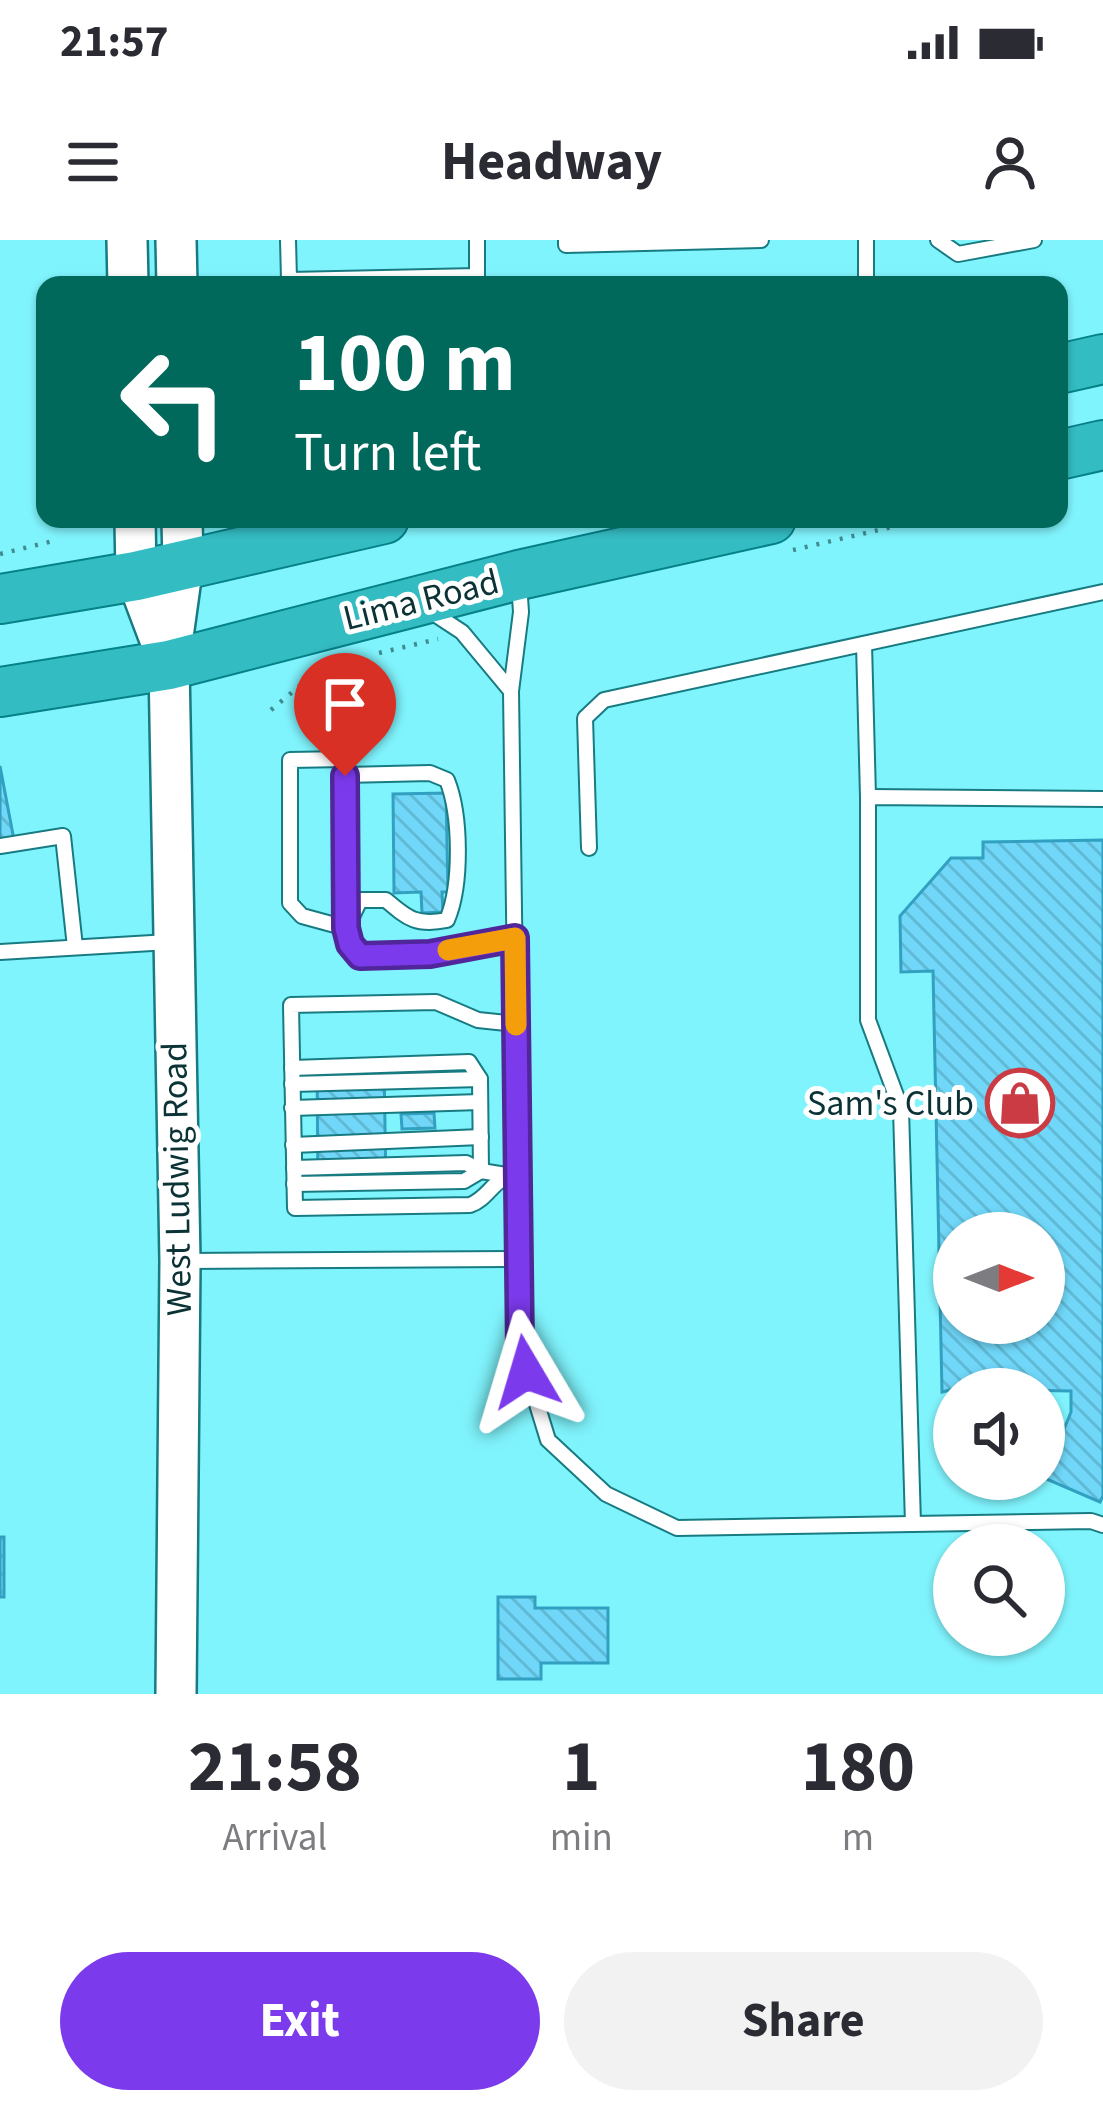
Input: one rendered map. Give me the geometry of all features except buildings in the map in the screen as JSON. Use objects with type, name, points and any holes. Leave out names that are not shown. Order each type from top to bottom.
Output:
[{"type":"highway","points":[[1068,367],[1103,359]]},
{"type":"highway","points":[[1068,453],[1103,445]]},
{"type":"highway","points":[[0,599],[136,576],[182,542],[305,528]]},
{"type":"highway","name":"Lima Road","points":[[0,692],[428,620],[519,575],[730,528]]},
{"type":"main road","points":[[127,240],[128,276]]},
{"type":"main road","points":[[176,240],[177,276]]},
{"type":"main road","name":"West Ludwig Road","points":[[135,528],[136,576],[169,664]]},
{"type":"main road","name":"West Ludwig Road","points":[[176,1694],[180,1262],[169,664],[182,542]]},
{"type":"lane","points":[[288,240],[289,276]]},
{"type":"lane","points":[[477,240],[478,276]]},
{"type":"lane","points":[[566,240],[566,245],[761,240]]},
{"type":"lane","points":[[866,240],[867,276]]},
{"type":"lane","points":[[938,240],[958,254],[978,246],[1034,240]]},
{"type":"lane","points":[[519,575],[511,691],[516,1024],[512,1175],[520,1349],[548,1439],[606,1494],[677,1528],[1091,1520],[1103,1525]]},
{"type":"lane","points":[[589,848],[585,718],[604,700],[1103,592]]},
{"type":"lane","points":[[428,620],[462,632],[511,691]]},
{"type":"lane","points":[[864,644],[868,1020],[902,1109],[914,1524]]},
{"type":"lane","points":[[346,928],[302,916],[290,903],[290,760],[344,759],[346,928],[360,956],[430,954],[515,938]]},
{"type":"lane","points":[[345,776],[430,772],[447,780],[455,800],[457,898],[447,920],[424,925],[410,922],[386,899],[360,900],[346,928]]},
{"type":"lane","points":[[868,797],[1103,800]]},
{"type":"lane","points":[[0,845],[63,836],[75,947]]},
{"type":"lane","points":[[0,952],[172,942]]},
{"type":"lane","points":[[512,1175],[493,1184],[482,1201],[470,1205],[295,1208],[291,1005],[436,1002],[478,1020],[516,1024]]},
{"type":"lane","points":[[292,1076],[480,1079],[481,1171]]},
{"type":"lane","points":[[292,1108],[480,1102]]},
{"type":"lane","points":[[293,1145],[481,1137]]},
{"type":"lane","points":[[294,1176],[464,1181],[481,1171],[512,1175]]},
{"type":"lane","points":[[180,1262],[519,1259]]},
{"type":"path","points":[[0,554],[52,541]]},
{"type":"path","points":[[363,656],[428,620]]},
{"type":"path","points":[[271,710],[324,665]]},
{"type":"slow traffic","points":[[448,950],[515,938],[516,1025]]},
{"type":"place","name":"Sam's Club","points":[[1020,1103]]},
{"type":"route","points":[[345,776],[346,928],[360,956],[430,954],[515,938],[520,1349],[526,1372]]}]
